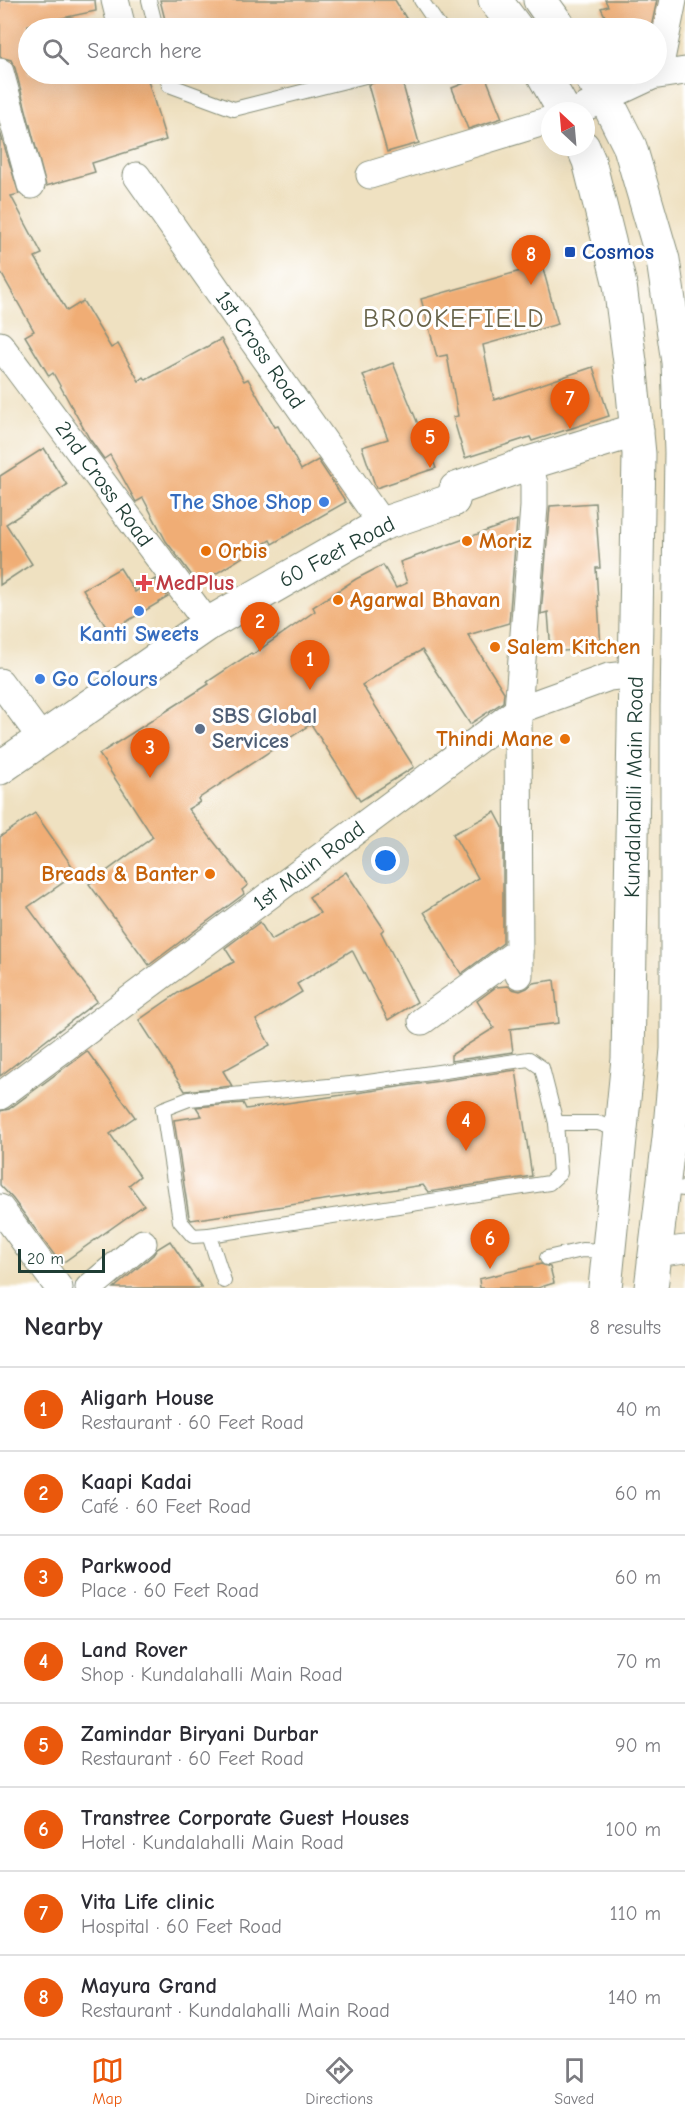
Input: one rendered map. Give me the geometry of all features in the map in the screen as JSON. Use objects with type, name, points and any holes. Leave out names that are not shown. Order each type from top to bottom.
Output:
[{"type":"main road","points":[[495,0],[507,18]]},
{"type":"main road","points":[[540,0],[553,18]]},
{"type":"main road","points":[[549,84],[559,102]]},
{"type":"main road","name":"Kundalahalli Main Road","points":[[591,94],[630,147],[671,258],[678,362],[681,428],[681,997],[670,1251],[651,1288]]},
{"type":"main road","name":"Kundalahalli Main Road","points":[[586,156],[620,285],[638,442],[628,1059],[605,1288]]},
{"type":"main road","points":[[531,474],[608,460],[638,442]]},
{"type":"main road","name":"60 Feet Road","points":[[0,768],[208,624],[382,524],[453,500],[456,489],[531,474]]},
{"type":"street","points":[[115,0],[120,18]]},
{"type":"street","points":[[667,30],[673,0]]},
{"type":"street","points":[[667,73],[685,71]]},
{"type":"street","points":[[0,72],[31,185]]},
{"type":"street","points":[[591,94],[626,84]]},
{"type":"street","points":[[370,175],[541,123]]},
{"type":"street","name":"1st Cross Road","points":[[137,176],[382,524]]},
{"type":"street","name":"2nd Cross Road","points":[[0,345],[208,624]]},
{"type":"street","points":[[423,1021],[519,963],[518,710],[534,507],[531,474]]},
{"type":"street","name":"1st Main Road","points":[[0,1096],[518,710],[609,677],[636,674]]},
{"type":"street","points":[[0,682],[42,739]]},
{"type":"street","points":[[0,1208],[59,1288]]},
{"type":"street","points":[[89,1288],[143,1244]]},
{"type":"lane","points":[[149,0],[154,18]]},
{"type":"lane","points":[[421,0],[433,18]]},
{"type":"lane","points":[[169,84],[234,109],[334,84]]},
{"type":"lane","points":[[528,1059],[542,1068],[556,1123],[560,1173],[549,1183],[193,1236],[180,1221],[163,1109],[189,1099],[361,1083],[528,1059]]},
{"type":"lane","points":[[556,1123],[598,1123],[621,1131]]},
{"type":"lane","points":[[209,1235],[224,1281]]},
{"type":"lane","points":[[548,1258],[582,1250],[609,1251]]},
{"type":"building","points":[[0,0],[95,0],[96,11],[62,18],[18,18],[18,79],[11,60],[0,57]]},
{"type":"building","points":[[160,0],[395,0],[406,18],[164,18]]},
{"type":"building","points":[[605,0],[657,0],[653,18],[606,18],[601,8],[608,6]]},
{"type":"building","points":[[19,84],[149,84],[166,140],[92,163],[95,172],[46,186]]},
{"type":"building","points":[[403,84],[419,143],[387,152],[368,85]]},
{"type":"building","points":[[462,84],[489,84],[502,118],[468,129],[452,88]]},
{"type":"building","points":[[0,132],[19,194],[11,196],[42,254],[35,257],[67,311],[83,301],[111,348],[118,344],[139,381],[144,377],[146,380],[221,339],[244,381],[248,379],[275,427],[278,426],[301,470],[318,460],[346,502],[272,544],[270,540],[201,583],[199,580],[196,581],[166,541],[143,498],[136,502],[110,455],[104,459],[89,438],[53,373],[49,376],[25,336],[34,331],[0,271]]},
{"type":"building","points":[[542,265],[558,324],[483,345],[494,400],[593,367],[609,416],[532,441],[530,437],[465,458],[453,417],[458,416],[447,355],[437,357],[421,299]]},
{"type":"building","points":[[393,363],[436,468],[376,488],[362,447],[388,439],[363,375]]},
{"type":"building","points":[[44,448],[67,485],[6,524],[32,564],[0,585],[0,476]]},
{"type":"building","points":[[595,503],[600,568],[596,568],[601,648],[551,652],[548,612],[541,614],[550,506]]},
{"type":"building","points":[[517,520],[509,623],[468,635],[504,692],[503,702],[470,724],[422,650],[362,685],[414,767],[360,801],[311,724],[198,799],[200,802],[188,809],[248,885],[242,890],[244,894],[149,965],[89,884],[153,837],[99,754],[209,684],[207,682],[251,653],[252,655],[315,611],[313,607],[356,579],[383,565],[396,588],[407,583],[400,562]]},
{"type":"building","points":[[120,568],[135,592],[155,579],[168,597],[109,632],[83,589]]},
{"type":"building","points":[[495,812],[503,827],[503,943],[461,974],[424,912],[478,878],[453,834]]},
{"type":"building","points":[[35,813],[77,873],[28,907],[97,1001],[0,1076],[0,837]]},
{"type":"building","points":[[346,872],[384,929],[381,932],[417,1002],[388,1020],[352,950],[297,984],[302,992],[256,1020],[270,1045],[223,1071],[232,1086],[185,1091],[139,1020],[181,991],[234,962],[225,948],[260,922],[271,940],[320,913],[309,897]]},
{"type":"building","points":[[554,980],[559,1023],[510,1029],[513,1052],[451,1061],[451,1055],[494,1028],[477,1001],[496,987],[508,986],[520,991],[533,983]]},
{"type":"building","points":[[87,1051],[135,1117],[110,1134],[140,1176],[129,1185],[144,1205],[61,1264],[0,1185],[0,1111],[9,1109]]},
{"type":"building","points":[[516,1070],[532,1176],[428,1192],[423,1185],[191,1220],[189,1217],[174,1120],[202,1116],[196,1107],[243,1103],[246,1109]]},
{"type":"building","points":[[170,1241],[202,1288],[114,1288],[157,1249]]},
{"type":"building","points":[[541,1264],[550,1267],[554,1283],[538,1288],[480,1288],[479,1279]]},
{"type":"place","name":"Cosmos","points":[[570,252]]},
{"type":"place","name":"Mayura Grand","points":[[531,285]]},
{"type":"place","name":"Vita Life clinic","points":[[570,429]]},
{"type":"place","name":"Zamindar Biryani Durbar","points":[[430,468]]},
{"type":"place","name":"The Shoe Shop","points":[[324,502]]},
{"type":"place","name":"Moriz","points":[[467,541]]},
{"type":"place","name":"Orbis","points":[[206,551]]},
{"type":"place","name":"MedPlus","points":[[144,583]]},
{"type":"place","name":"Agarwal Bhavan","points":[[338,600]]},
{"type":"place","name":"Kanti Sweets","points":[[139,611]]},
{"type":"place","name":"Salem Kitchen","points":[[495,647]]},
{"type":"place","name":"Kaapi Kadai","points":[[260,652]]},
{"type":"place","name":"Go Colours","points":[[40,679]]},
{"type":"place","name":"Aligarh House","points":[[310,690]]},
{"type":"place","name":"SBS Global Services","points":[[200,729]]},
{"type":"place","name":"Thindi Mane","points":[[565,739]]},
{"type":"place","name":"Parkwood","points":[[150,778]]},
{"type":"place","name":"Breads & Banter","points":[[210,874]]},
{"type":"place","name":"Land Rover","points":[[466,1151]]},
{"type":"place","name":"Transtree Corporate Guest Houses","points":[[490,1269]]},
{"type":"district","name":"BROOKEFIELD","points":[[454,319]]}]
